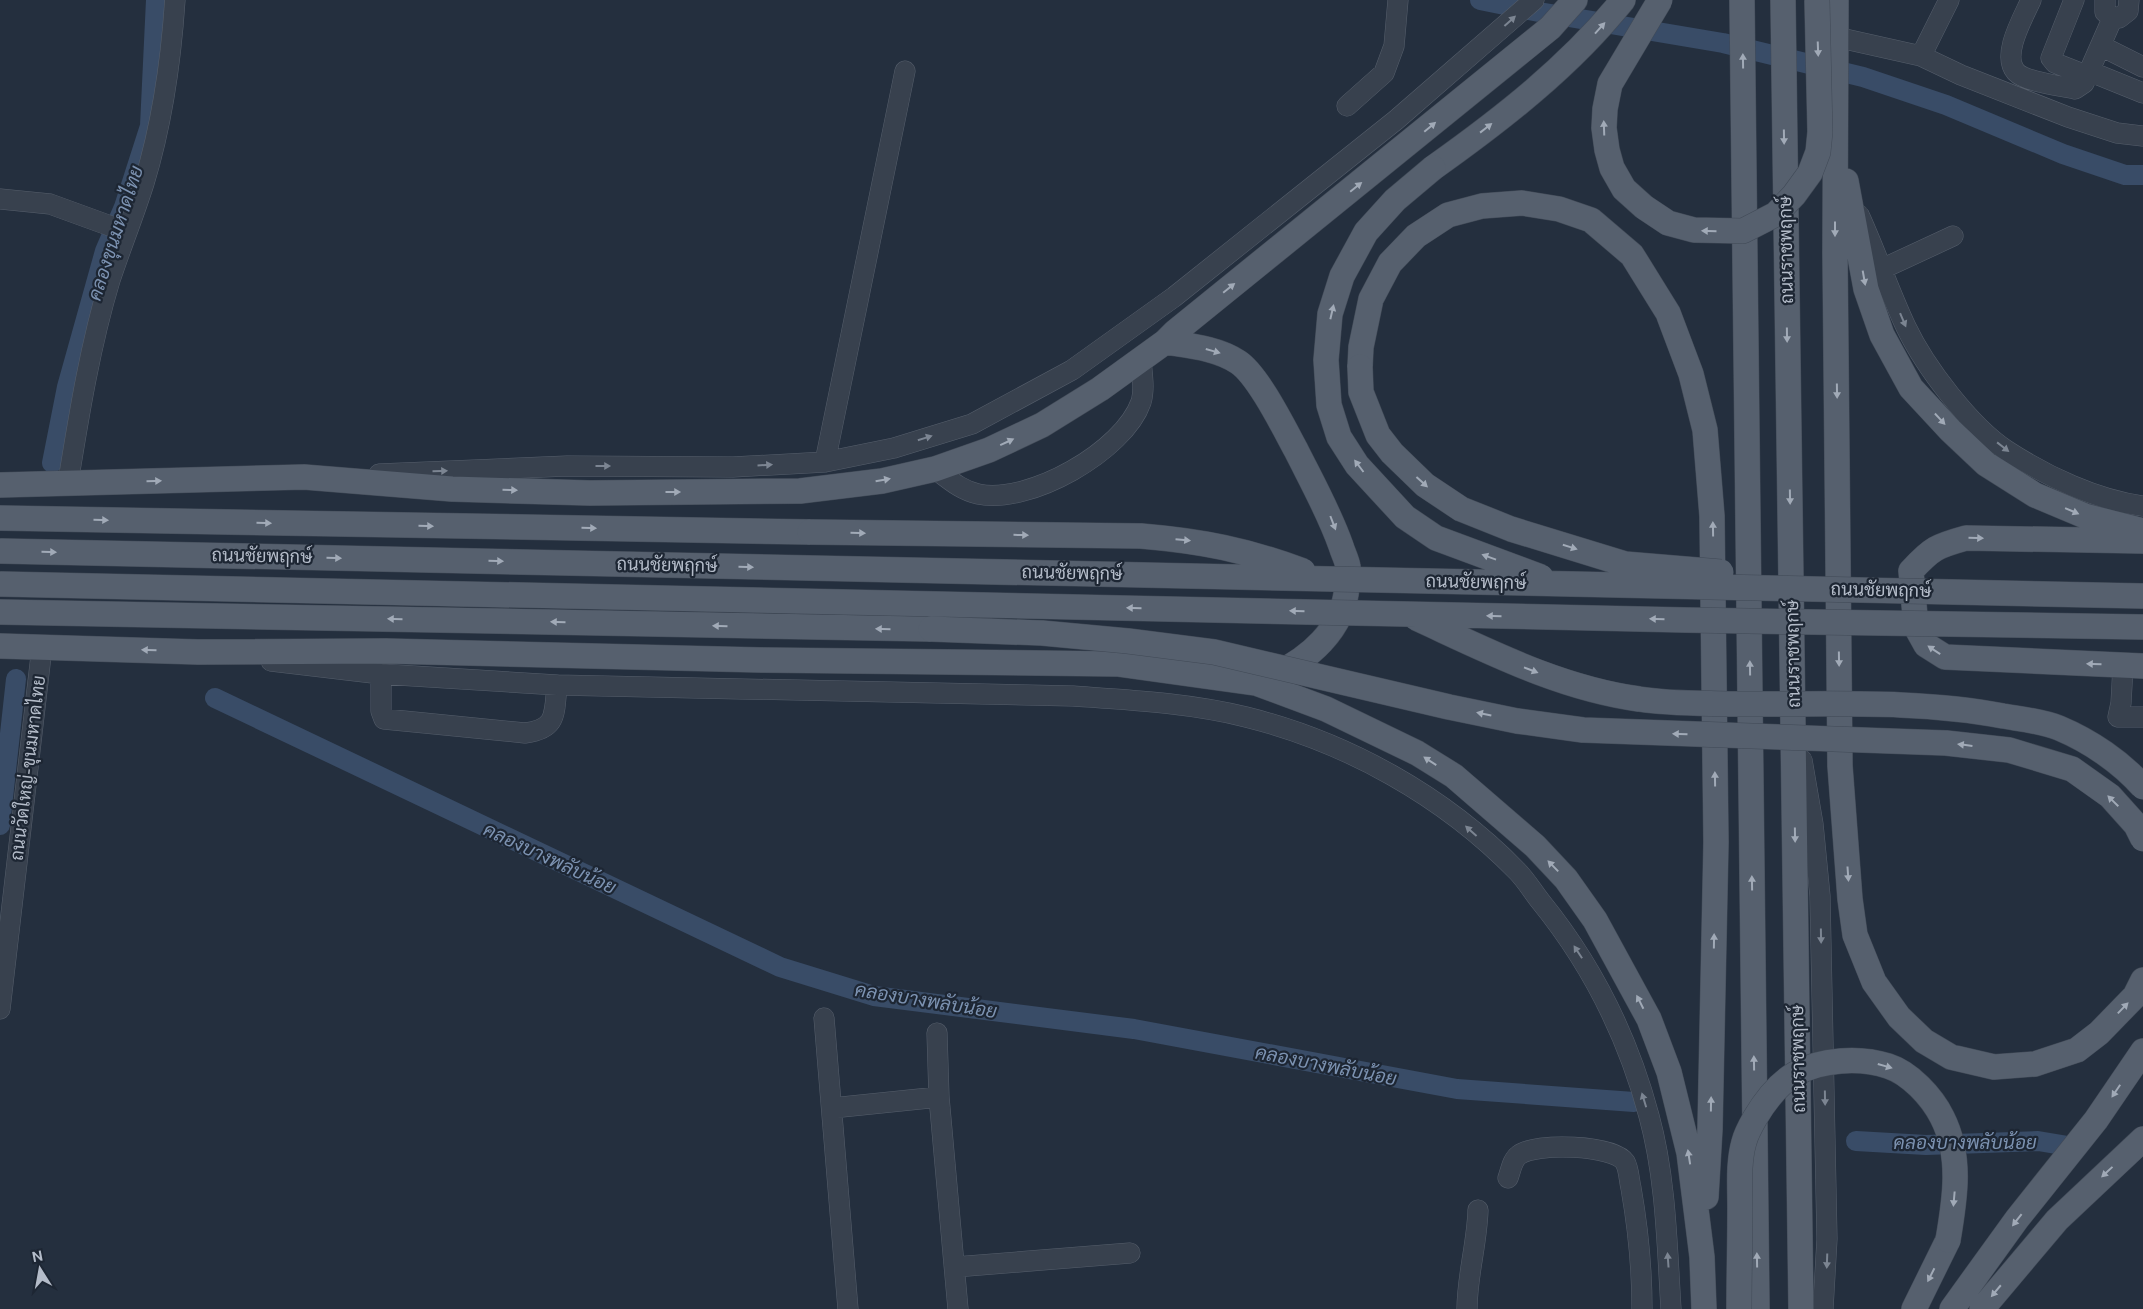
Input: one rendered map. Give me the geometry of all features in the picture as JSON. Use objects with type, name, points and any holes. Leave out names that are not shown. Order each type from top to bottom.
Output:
[{"type":"main road","points":[[0,485],[304,477],[452,488],[590,493],[800,492],[882,481],[936,469],[989,450],[1042,425],[1100,389],[1141,360],[1550,28],[1575,0]]},
{"type":"main road","points":[[1623,0],[1601,28],[1574,55],[1513,107],[1395,200],[1366,232],[1342,276],[1330,314],[1326,360],[1329,405],[1339,437],[1357,465],[1405,516],[1436,538],[1544,578],[1713,610],[1851,616],[2143,620]]},
{"type":"main road","points":[[1660,0],[1610,84],[1604,128],[1612,168],[1624,189],[1644,208],[1668,223],[1694,230],[1743,231],[1776,214],[1810,173],[1818,152],[1820,132],[1817,0]]},
{"type":"main road","points":[[1742,0],[1757,1309]]},
{"type":"main road","name":"ถนนราชพฤกษ์","points":[[1783,0],[1801,1309]]},
{"type":"main road","points":[[1836,0],[1840,766],[1850,899],[1855,935],[1874,982],[1899,1018],[1924,1041],[1951,1057],[1994,1067],[2034,1064],[2077,1050],[2099,1033],[2135,996],[2143,980]]},
{"type":"main road","points":[[1836,145],[1850,195],[1866,289],[1882,336],[1911,388],[1950,430],[1986,464],[2035,495],[2085,516],[2143,531]]},
{"type":"main road","points":[[1702,1257],[1710,1128],[1716,842],[1712,516],[1704,430],[1691,374],[1668,313],[1632,255],[1591,220],[1558,209],[1522,203],[1482,206],[1448,214],[1416,236],[1390,263],[1370,299],[1361,348],[1361,392],[1378,435],[1392,453],[1425,486],[1460,508],[1511,529],[1625,564],[1757,575],[2143,586]]},
{"type":"main road","points":[[1165,342],[1225,355],[1239,363],[1250,373],[1277,414],[1327,509],[1348,568],[1346,601],[1335,624],[1324,640],[1282,672],[1256,683]]},
{"type":"main road","points":[[0,518],[1141,536],[1194,541],[1250,554],[1362,593],[1530,670],[1580,687],[1638,699],[1684,703],[1904,706],[1983,712],[2058,727],[2090,744],[2132,774],[2143,787]]},
{"type":"main road","points":[[2133,666],[1945,658],[1926,645],[1916,627],[1911,571],[1928,552],[1942,545],[1966,538],[2143,541]]},
{"type":"main road","name":"ถนนชัยพฤกษ์","points":[[0,551],[2143,596]]},
{"type":"main road","name":"ถนนชัยพฤกษ์","points":[[0,584],[1684,620],[2143,626]]},
{"type":"main road","points":[[0,612],[931,629],[1051,634],[1128,641],[1214,652],[1449,707],[1517,721],[1583,730],[1946,743],[2009,750],[2072,769],[2110,796],[2136,825],[2143,838]]},
{"type":"main road","points":[[0,646],[198,652],[386,651],[752,660],[1119,664],[1256,683],[1326,710],[1417,752],[1454,776],[1535,846],[1566,879],[1595,920],[1621,964],[1649,1020],[1665,1063],[1689,1153],[1702,1257],[1704,1309]]},
{"type":"main road","points":[[1952,1309],[2017,1219],[2096,1120],[2143,1051]]},
{"type":"main road","points":[[1739,1309],[1740,1169],[1744,1142],[1765,1101],[1795,1074],[1814,1066],[1838,1061],[1889,1066],[1910,1079],[1928,1096],[1950,1137],[1955,1165],[1955,1198],[1948,1240],[1914,1309]]},
{"type":"main road","points":[[1982,1309],[2057,1220],[2143,1139]]},
{"type":"street","points":[[68,484],[83,385],[124,232],[144,182],[163,103],[175,0]]},
{"type":"street","points":[[1347,106],[1384,73],[1394,46],[1398,0]]},
{"type":"street","points":[[304,477],[567,466],[733,467],[826,462],[894,448],[972,424],[1072,370],[1174,297],[1396,120],[1534,0]]},
{"type":"street","points":[[1921,56],[1949,0]]},
{"type":"street","points":[[2031,0],[2011,48],[2011,61],[2016,72],[2022,76],[2045,83],[2075,89],[2084,83],[2101,46],[2106,4]]},
{"type":"street","points":[[2074,0],[2051,58],[2055,63],[2143,93]]},
{"type":"street","points":[[2106,4],[2118,18],[2124,16],[2134,3]]},
{"type":"street","points":[[2101,46],[2143,67]]},
{"type":"street","points":[[1836,49],[1921,56],[1961,75],[2068,117],[2117,133],[2143,136]]},
{"type":"street","points":[[826,462],[905,72]]},
{"type":"street","points":[[1850,195],[1907,329],[1934,373],[1969,418],[2005,450],[2053,476],[2098,495],[2143,506]]},
{"type":"street","points":[[0,199],[50,204],[124,232]]},
{"type":"street","points":[[1882,268],[1953,236]]},
{"type":"street","points":[[936,469],[961,489],[979,494],[1008,496],[1060,478],[1111,445],[1132,421],[1142,400],[1141,360]]},
{"type":"street","name":"ถนนวัดใหญ่-ขุนมหาดไทย","points":[[0,1009],[42,647]]},
{"type":"street","points":[[198,652],[381,674],[557,685],[1073,696],[1139,700],[1246,717],[1319,740],[1364,760],[1419,792],[1461,822],[1517,872],[1563,929],[1590,970],[1618,1026],[1650,1119],[1665,1222],[1671,1309]]},
{"type":"street","points":[[2133,666],[2118,717],[2143,717]]},
{"type":"street","points":[[381,674],[381,711],[384,719],[525,733],[536,732],[547,727],[553,720],[557,685]]},
{"type":"street","points":[[1794,714],[1813,824],[1820,896],[1828,1239],[1823,1309]]},
{"type":"street","points":[[824,1018],[848,1309]]},
{"type":"street","points":[[937,1033],[939,1097],[958,1309]]},
{"type":"street","points":[[832,1108],[939,1097]]},
{"type":"street","points":[[1508,1178],[1515,1158],[1528,1150],[1540,1147],[1561,1146],[1585,1149],[1622,1159],[1628,1171],[1635,1209],[1642,1266],[1642,1309]]},
{"type":"street","points":[[1467,1309],[1468,1285],[1476,1242],[1478,1210]]},
{"type":"street","points":[[955,1267],[1130,1253]]},
{"type":"waterway","name":"คลองขุนมหาดไทย","points":[[52,463],[67,387],[105,251],[124,207],[150,126],[156,0]]},
{"type":"waterway","points":[[1480,0],[1539,12],[1723,43],[1863,77],[1946,105],[2063,154],[2125,175],[2143,175]]},
{"type":"waterway","name":"คลองขุนมหาดไทย","points":[[0,825],[16,679]]},
{"type":"waterway","name":"คลองบางพลับน้อย","points":[[215,698],[780,967],[874,996],[1134,1029],[1457,1089],[1634,1102]]},
{"type":"waterway","name":"คลองบางพลับน้อย","points":[[1856,1141],[1926,1145],[2038,1141],[2074,1147]]}]
